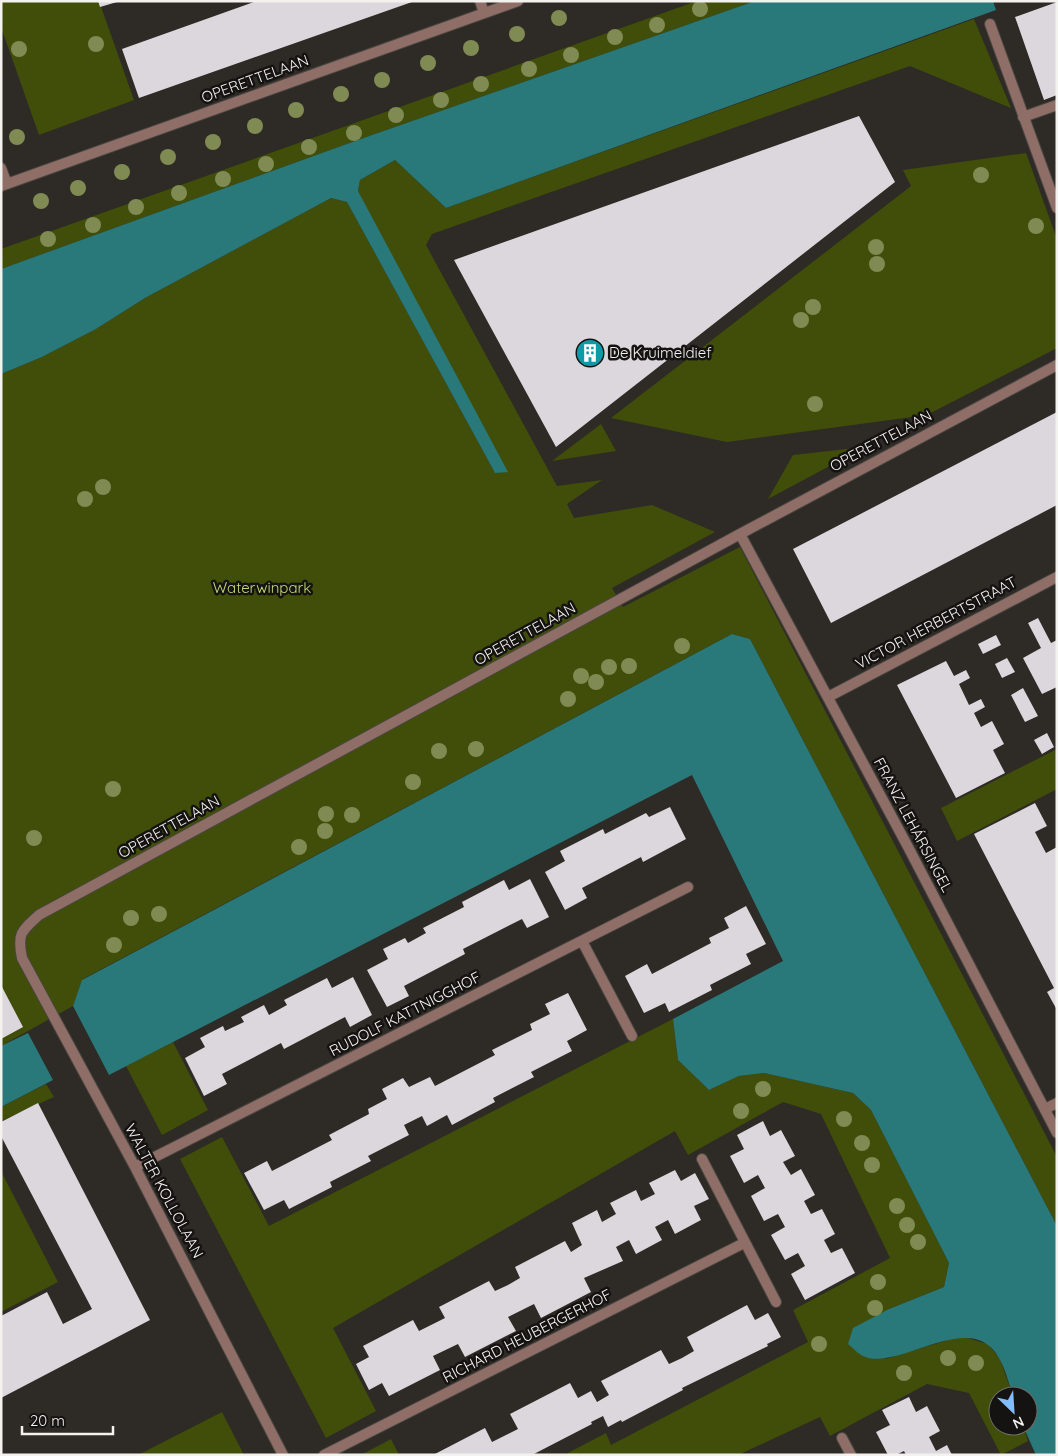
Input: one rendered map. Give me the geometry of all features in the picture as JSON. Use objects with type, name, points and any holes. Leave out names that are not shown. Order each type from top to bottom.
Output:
[{"type":"street","points":[[480,1],[484,13]]},
{"type":"street","name":"OPERETTELAAN","points":[[4,185],[518,1]]},
{"type":"street","points":[[990,24],[1057,208]]},
{"type":"street","points":[[1023,117],[1057,105]]},
{"type":"street","points":[[1,168],[4,185]]},
{"type":"street","name":"OPERETTELAAN","points":[[19,941],[25,927],[39,915],[740,534],[1057,365]]},
{"type":"street","name":"FRANZ LEHÁRSINGEL","points":[[740,534],[828,696],[1057,1133]]},
{"type":"street","name":"VICTOR HERBERTSTRAAT","points":[[828,696],[1057,577]]},
{"type":"street","name":"RUDOLF KATTNIGGHOF","points":[[135,1167],[688,887]]},
{"type":"street","name":"WALTER KOLLOLAAN","points":[[19,941],[22,958],[135,1167],[283,1455]]},
{"type":"street","points":[[582,941],[632,1036]]},
{"type":"street","points":[[1045,1109],[1057,1103]]},
{"type":"street","points":[[702,1159],[776,1302]]},
{"type":"street","name":"RICHARD HEUBERGERHOF","points":[[324,1455],[744,1243]]},
{"type":"street","points":[[842,1438],[851,1455]]},
{"type":"green space","points":[[1,1],[99,1],[134,100],[39,135],[1,27]]},
{"type":"green space","points":[[697,1],[755,1],[355,141],[1,269],[1,249]]},
{"type":"green space","name":"Waterwinpark","points":[[974,19],[1011,108],[910,66],[432,234],[426,245],[557,486],[602,480],[567,504],[574,518],[652,505],[715,532],[612,588],[623,607],[740,547],[1057,1157],[1057,1226],[750,639],[732,634],[83,979],[73,1006],[1,1046],[1,374],[42,357],[96,329],[145,298],[331,198],[347,202],[495,473],[358,191],[360,180],[395,160],[446,208]]},
{"type":"green space","points":[[1026,153],[1057,239],[1057,348],[927,415],[727,442],[611,418],[911,186],[903,170]]},
{"type":"green space","points":[[601,424],[616,451],[552,461]]},
{"type":"green space","points":[[865,447],[768,499],[793,455]]},
{"type":"green space","points":[[1057,749],[1057,789],[957,841],[941,808]]},
{"type":"green space","points":[[673,1019],[678,1060],[709,1090],[739,1076],[764,1073],[853,1093],[871,1110],[949,1263],[944,1287],[889,1309],[885,1359],[961,1336],[988,1344],[1000,1359],[1009,1386],[988,1386],[988,1430],[969,1393],[927,1384],[830,1436],[820,1417],[738,1455],[564,1455],[606,1433],[611,1445],[808,1342],[793,1310],[890,1258],[821,1114],[783,1102],[688,1155],[675,1131],[333,1328],[376,1411],[326,1438],[180,1159],[222,1137],[269,1226]]},
{"type":"green space","points":[[173,1042],[208,1110],[162,1135],[126,1066]]},
{"type":"green space","points":[[46,1084],[54,1097],[1,1121],[1,1107]]},
{"type":"green space","points":[[1,1171],[58,1282],[1,1312]]},
{"type":"green space","points":[[222,1412],[244,1455],[138,1455]]},
{"type":"green space","points":[[991,1436],[1026,1436],[1028,1441],[1001,1455]]},
{"type":"green space","points":[[391,1439],[399,1455],[361,1455]]},
{"type":"water","points":[[755,1],[993,1],[996,10],[446,208],[395,160],[360,180],[358,191],[508,472],[495,473],[347,202],[331,198],[145,298],[96,329],[42,357],[1,374],[1,269],[355,141]]},
{"type":"water","points":[[732,634],[750,639],[1057,1226],[1057,1455],[1036,1455],[1027,1436],[1038,1436],[1038,1386],[1010,1386],[1000,1360],[988,1345],[972,1339],[954,1339],[896,1356],[878,1359],[863,1356],[848,1344],[853,1328],[889,1309],[944,1287],[949,1263],[871,1110],[853,1093],[764,1073],[739,1076],[709,1090],[678,1060],[673,1019],[783,961],[692,775],[109,1075],[73,1006],[82,980]]},
{"type":"water","points":[[28,1033],[53,1080],[1,1107],[1,1046]]},
{"type":"building","points":[[98,1],[117,1],[117,2],[100,7]]},
{"type":"building","points":[[257,1],[412,2],[139,98],[122,49]]},
{"type":"building","points":[[1057,2],[1057,95],[1044,100],[1015,17]]},
{"type":"building","name":"De Kruimeldief","points":[[859,116],[895,182],[556,447],[454,260]]},
{"type":"building","points":[[1057,412],[1057,505],[831,623],[793,549]]},
{"type":"building","points":[[1038,618],[1051,643],[1057,640],[1057,687],[1042,694],[1023,658],[1041,648],[1028,623]]},
{"type":"building","points":[[996,635],[1001,645],[983,654],[978,644]]},
{"type":"building","points":[[1007,658],[1015,672],[1002,678],[995,664]]},
{"type":"building","points":[[946,661],[954,676],[966,670],[970,678],[959,684],[969,705],[981,699],[985,707],[974,713],[981,727],[992,721],[1004,744],[993,750],[1005,773],[956,798],[897,685]]},
{"type":"building","points":[[1023,688],[1038,716],[1025,722],[1011,695]]},
{"type":"building","points":[[1047,733],[1054,747],[1042,754],[1034,740]]},
{"type":"building","points":[[1035,803],[1047,826],[1035,832],[1046,853],[1057,847],[1057,1010],[1047,992],[1054,988],[974,834]]},
{"type":"building","points":[[670,807],[686,839],[643,862],[641,857],[582,888],[587,898],[565,910],[545,872],[565,861],[560,851],[603,829],[605,834],[646,813],[649,817]]},
{"type":"building","points":[[530,879],[549,917],[527,928],[522,919],[463,949],[465,954],[404,986],[409,996],[387,1007],[367,970],[388,959],[383,949],[405,938],[408,943],[426,933],[423,928],[464,907],[462,902],[504,880],[509,890]]},
{"type":"building","points":[[746,906],[766,944],[746,954],[751,964],[710,985],[712,990],[669,1012],[665,1003],[644,1013],[625,976],[647,964],[652,974],[711,943],[709,938],[729,928],[724,918]]},
{"type":"building","points":[[353,977],[372,1015],[350,1027],[345,1017],[284,1049],[281,1043],[222,1074],[227,1084],[204,1096],[185,1058],[205,1047],[200,1038],[223,1026],[225,1031],[244,1022],[241,1017],[264,1005],[269,1015],[287,1005],[284,1000],[327,978],[332,988]]},
{"type":"building","points":[[1,985],[23,1027],[1,1039]]},
{"type":"building","points":[[568,993],[587,1030],[567,1041],[572,1051],[531,1072],[534,1077],[493,1098],[495,1102],[452,1125],[447,1115],[427,1126],[422,1116],[404,1125],[409,1135],[368,1156],[371,1161],[330,1182],[332,1187],[289,1209],[284,1200],[264,1210],[244,1173],[267,1161],[272,1171],[332,1140],[329,1135],[369,1114],[368,1109],[387,1099],[382,1089],[403,1078],[409,1087],[430,1077],[435,1086],[495,1055],[492,1050],[532,1030],[530,1024],[550,1014],[545,1004]]},
{"type":"building","points":[[38,1103],[150,1320],[1,1398],[1,1316],[47,1292],[63,1324],[92,1309],[1,1136],[1,1122]]},
{"type":"building","points":[[763,1121],[770,1136],[781,1130],[795,1156],[783,1162],[791,1175],[801,1169],[815,1195],[804,1201],[811,1214],[822,1209],[835,1234],[824,1240],[831,1253],[842,1248],[855,1273],[805,1300],[791,1274],[805,1266],[798,1253],[785,1260],[771,1235],[785,1227],[778,1214],[764,1221],[751,1196],[765,1188],[758,1175],[744,1183],[730,1156],[744,1149],[737,1135]]},
{"type":"building","points":[[675,1170],[681,1181],[695,1173],[709,1199],[694,1206],[701,1220],[675,1234],[668,1220],[655,1227],[662,1240],[636,1254],[629,1240],[616,1247],[623,1261],[584,1278],[591,1292],[541,1318],[534,1304],[508,1317],[516,1331],[465,1357],[458,1344],[433,1356],[440,1370],[389,1396],[382,1383],[369,1390],[356,1364],[369,1357],[363,1346],[413,1320],[419,1331],[445,1318],[439,1307],[489,1281],[495,1291],[508,1285],[520,1278],[515,1267],[565,1241],[571,1252],[582,1245],[572,1223],[597,1210],[602,1222],[616,1214],[610,1203],[636,1190],[641,1201],[655,1194],[649,1183]]},
{"type":"building","points":[[747,1305],[755,1320],[768,1313],[781,1337],[767,1344],[768,1346],[682,1388],[683,1390],[622,1422],[621,1420],[608,1427],[603,1416],[591,1422],[592,1424],[532,1455],[433,1455],[485,1428],[492,1442],[518,1429],[510,1414],[570,1383],[578,1398],[591,1391],[597,1402],[609,1395],[601,1381],[661,1350],[669,1364],[682,1358],[694,1351],[687,1337]]},
{"type":"building","points":[[909,1397],[916,1412],[927,1406],[940,1431],[929,1437],[936,1451],[947,1445],[952,1455],[906,1455],[904,1451],[896,1455],[888,1455],[876,1432],[890,1425],[882,1410]]},
{"type":"place","name":"De Kruimeldief","points":[[590,353]]}]
